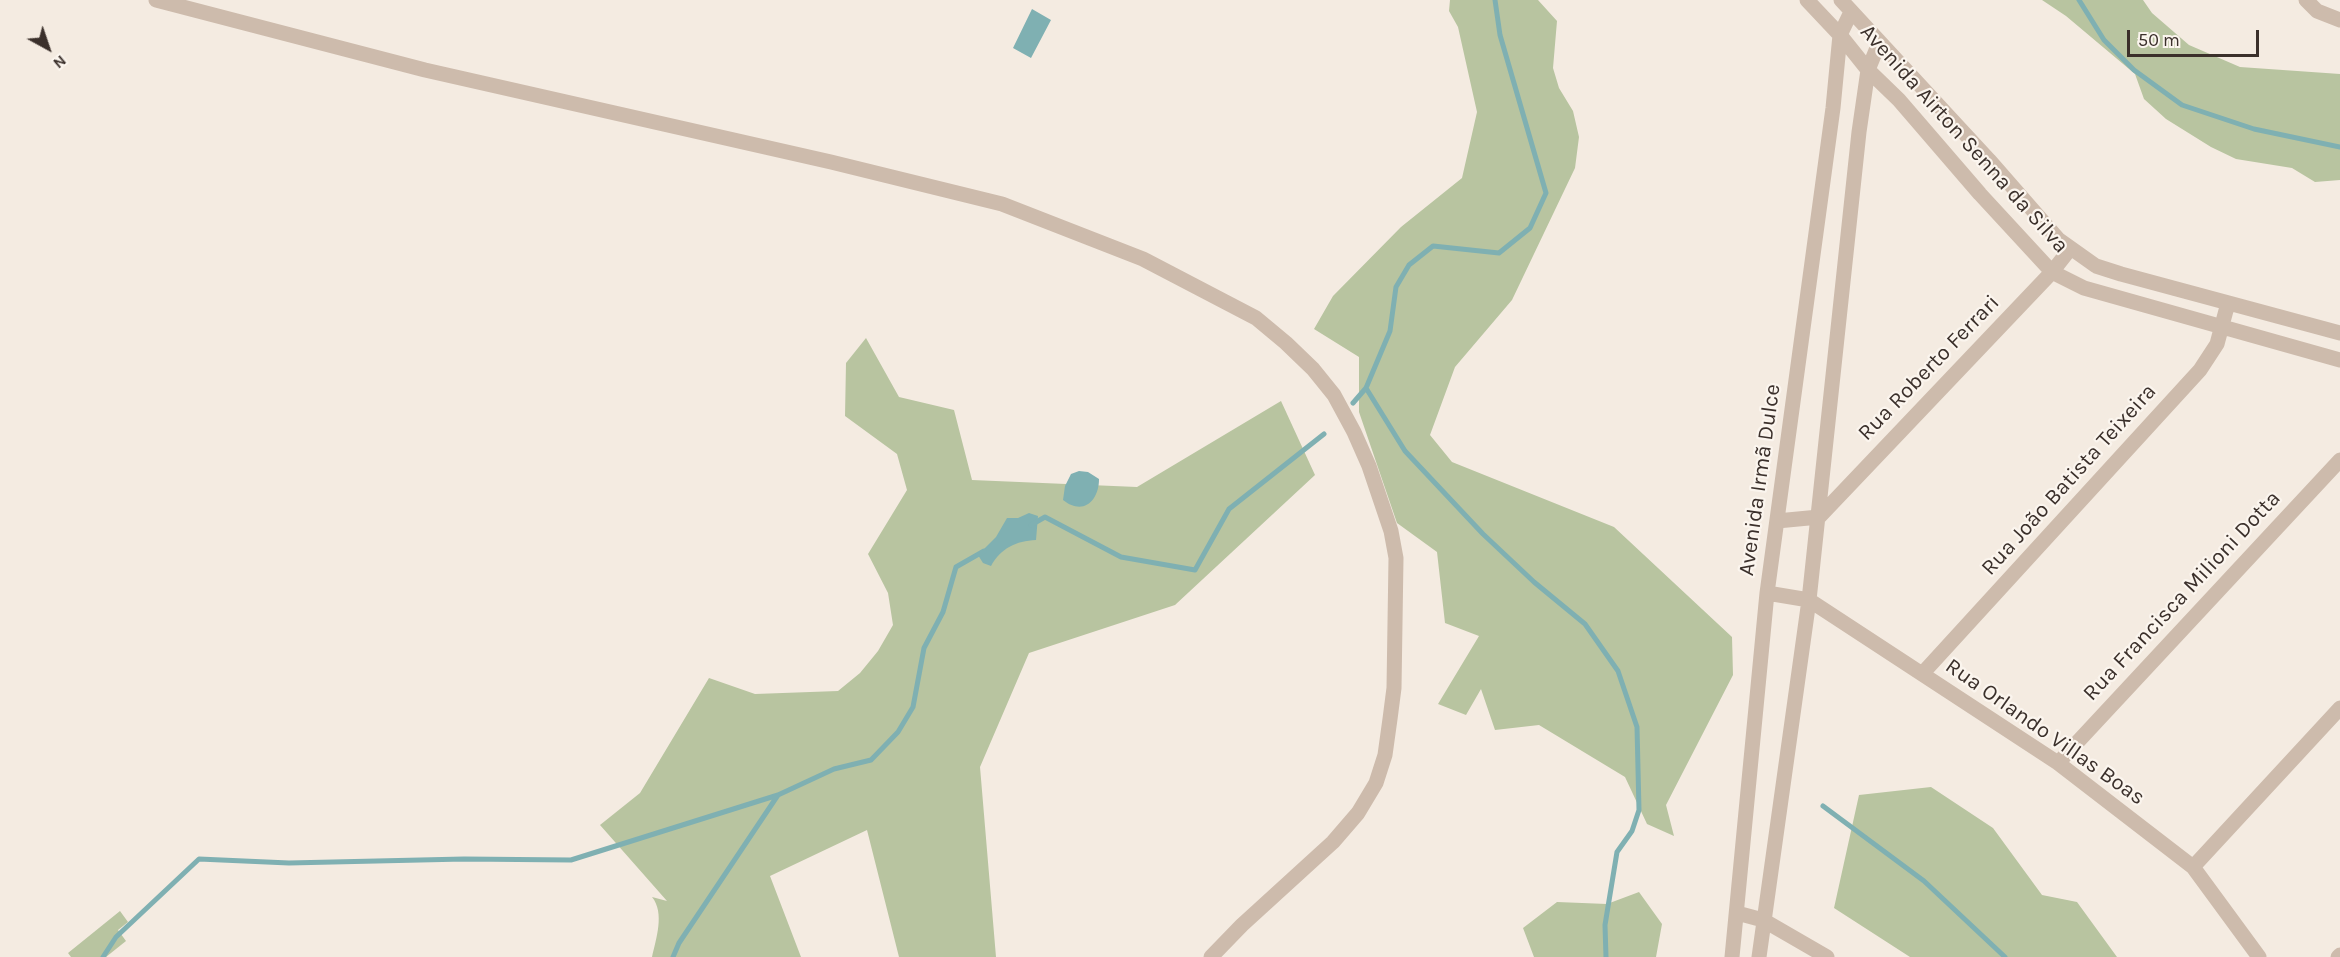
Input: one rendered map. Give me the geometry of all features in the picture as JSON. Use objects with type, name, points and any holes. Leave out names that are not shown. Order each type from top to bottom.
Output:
[{"type":"street","points":[[156,0],[425,70],[831,162],[1002,204],[1143,259],[1256,318],[1286,343],[1313,369],[1334,395],[1369,466],[1391,531],[1396,558],[1394,688],[1385,754],[1376,783],[1358,813],[1333,842],[1242,925],[1211,957]]},
{"type":"street","name":"Avenida Airton Senna da Silva","points":[[1807,0],[2052,272],[2084,288],[2340,360]]},
{"type":"street","points":[[2306,0],[2317,11],[2340,20]]},
{"type":"street","name":"Avenida Airton Senna da Silva","points":[[1846,6],[1989,160],[2058,239],[2070,249],[2096,266],[2121,274],[2340,333]]},
{"type":"street","name":"Avenida Irmã Dulce","points":[[1732,957],[1767,593],[1833,108],[1840,35],[1846,6]]},
{"type":"street","points":[[1760,957],[1763,920],[1819,517],[1858,132],[1868,70],[1879,43]]},
{"type":"street","name":"Rua Roberto Ferrari","points":[[1819,517],[2052,272],[2070,249]]},
{"type":"street","name":"Rua João Batista Teixeira","points":[[1922,674],[2200,370],[2217,344],[2228,303]]},
{"type":"street","name":"Rua Francisca Milioni Dotta","points":[[2058,762],[2340,460]]},
{"type":"street","points":[[1777,521],[1819,517]]},
{"type":"street","name":"Rua Orlando Villas Boas","points":[[1767,593],[1809,600],[2058,762],[2193,867],[2259,957]]},
{"type":"street","points":[[2193,867],[2340,708]]},
{"type":"street","points":[[1737,913],[1763,920],[1827,957]]},
{"type":"green space","points":[[1450,0],[1538,0],[1557,21],[1553,68],[1559,88],[1573,111],[1579,137],[1575,168],[1512,300],[1455,367],[1430,435],[1452,462],[1614,527],[1732,637],[1733,675],[1666,805],[1674,836],[1647,824],[1625,777],[1539,725],[1495,730],[1481,689],[1466,715],[1438,704],[1479,636],[1445,623],[1437,552],[1397,523],[1359,412],[1359,357],[1314,329],[1333,296],[1401,227],[1462,178],[1477,112],[1458,27],[1449,11]]},
{"type":"green space","points":[[2042,0],[2143,0],[2152,13],[2189,45],[2240,67],[2340,74],[2340,180],[2315,182],[2292,168],[2236,159],[2211,147],[2166,119],[2144,99],[2135,74],[2066,16]]},
{"type":"green space","points":[[866,338],[899,397],[954,410],[972,480],[1137,487],[1281,401],[1315,475],[1175,605],[1029,653],[980,767],[996,957],[899,957],[867,830],[770,876],[801,957],[652,957],[659,918],[656,903],[652,897],[667,901],[600,825],[640,793],[709,678],[755,694],[838,691],[860,673],[878,651],[893,625],[888,593],[868,554],[907,490],[897,454],[845,416],[846,363]]},
{"type":"green space","points":[[1931,787],[1993,828],[2042,895],[2077,902],[2117,957],[1910,957],[1834,908],[1859,795]]},
{"type":"green space","points":[[1639,892],[1662,924],[1656,957],[1534,957],[1523,928],[1557,902],[1607,904]]},
{"type":"green space","points":[[120,911],[128,922],[118,930],[126,941],[106,957],[71,957],[68,953]]},
{"type":"water","points":[[1032,9],[1051,20],[1031,58],[1013,48]]},
{"type":"water","points":[[1079,471],[1088,472],[1099,479],[1093,500],[1077,507],[1063,500],[1065,486],[1071,474]]},
{"type":"water","points":[[1029,513],[1038,516],[1036,540],[1022,542],[1004,550],[991,566],[983,563],[978,555],[996,537],[1007,518],[1018,518]]},
{"type":"waterway","points":[[1353,403],[1366,388],[1390,331],[1396,287],[1409,265],[1433,246],[1499,253],[1530,228],[1546,193],[1500,35],[1495,0]]},
{"type":"waterway","points":[[2079,0],[2104,40],[2134,70],[2182,105],[2254,129],[2340,147]]},
{"type":"waterway","points":[[1366,388],[1405,451],[1483,534],[1534,582],[1585,624],[1618,671],[1637,727],[1639,810],[1632,831],[1617,852],[1605,925],[1606,957]]},
{"type":"waterway","points":[[1031,525],[1045,517],[1121,557],[1195,570],[1229,509],[1324,434]]},
{"type":"waterway","points":[[673,957],[679,943],[778,795],[834,769],[871,760],[898,732],[913,707],[924,648],[943,612],[956,567],[984,551]]},
{"type":"waterway","points":[[103,957],[116,937],[199,859],[289,863],[464,859],[571,860],[778,795]]},
{"type":"waterway","points":[[1823,806],[1924,881],[2005,957]]}]
